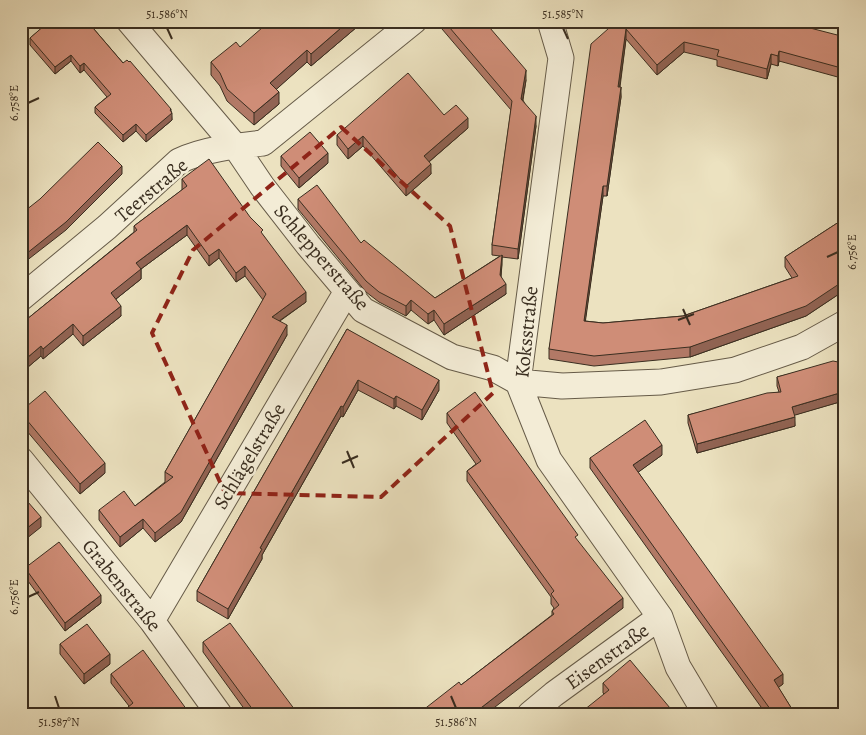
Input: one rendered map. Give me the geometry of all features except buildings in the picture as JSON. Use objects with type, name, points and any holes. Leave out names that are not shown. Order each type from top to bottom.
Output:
[{"type":"street","name":"Schlepperstraße","points":[[128,21],[235,146],[262,186],[308,246],[363,310],[452,356],[493,368],[518,382],[562,386],[661,382],[735,370],[802,347],[845,323]]},
{"type":"street","name":"Teerstraße","points":[[21,298],[107,227],[179,161],[193,155],[235,146],[264,143],[414,21]]},
{"type":"street","name":"Koksstraße","points":[[550,21],[561,58],[518,382],[549,460],[660,617],[678,667],[706,714]]},
{"type":"street","name":"Schlägelstraße","points":[[152,621],[347,291]]},
{"type":"street","name":"Grabenstraße","points":[[21,460],[152,621],[219,714]]},
{"type":"street","name":"Eisenstraße","points":[[530,714],[554,694],[660,617]]},
{"type":"highlighted area","points":[[341,127],[450,226],[493,393],[381,497],[225,493],[152,333],[193,250]]}]
